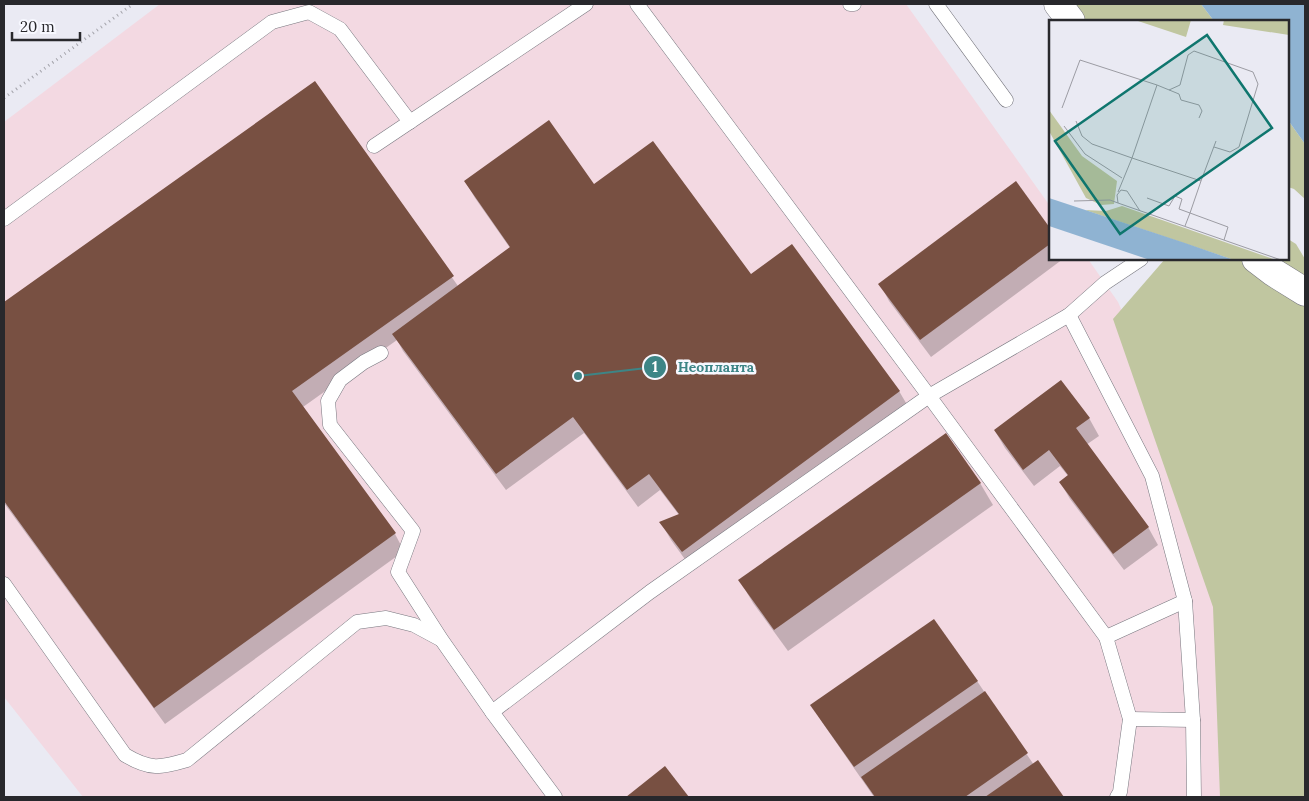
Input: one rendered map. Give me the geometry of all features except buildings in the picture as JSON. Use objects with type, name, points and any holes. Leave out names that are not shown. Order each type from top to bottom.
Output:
[{"type":"street","points":[[1058,4],[1070,20]]},
{"type":"street","points":[[1257,260],[1305,292]]},
{"type":"lane","points":[[374,146],[586,4]]},
{"type":"lane","points":[[637,4],[1106,637],[1130,719],[1120,792],[1117,797]]},
{"type":"lane","points":[[936,4],[1006,100]]},
{"type":"lane","points":[[4,219],[272,22],[309,12],[340,29],[410,122]]},
{"type":"lane","points":[[492,712],[650,592],[929,396],[1069,315],[1105,283],[1140,260]]},
{"type":"lane","points":[[1069,315],[1152,476],[1185,601],[1193,720],[1194,797]]},
{"type":"lane","points":[[381,353],[364,362],[340,380],[328,401],[330,425],[413,531],[398,572],[441,639],[555,797]]},
{"type":"lane","points":[[4,584],[125,755],[140,764],[162,767],[187,760],[356,622],[386,618],[414,625],[441,639]]},
{"type":"lane","points":[[1106,637],[1185,601]]},
{"type":"lane","points":[[1130,719],[1193,720]]},
{"type":"path","points":[[4,98],[133,4]]},
{"type":"shaded area","points":[[160,4],[906,4],[1049,205],[1049,260],[1089,260],[1118,302],[1184,450],[1227,621],[1242,797],[83,797],[4,697],[4,122]]},
{"type":"green space","points":[[1073,4],[1201,4],[1213,20],[1085,20]]},
{"type":"green space","points":[[1289,121],[1305,144],[1305,199],[1294,189],[1289,187]]},
{"type":"green space","points":[[1289,240],[1296,244],[1305,259],[1305,797],[1220,797],[1213,607],[1113,319],[1164,260],[1289,260]]},
{"type":"water","points":[[1201,4],[1305,4],[1305,144],[1289,121],[1289,20],[1213,20]]},
{"type":"place","name":"Неопланта","points":[[578,376]]}]
